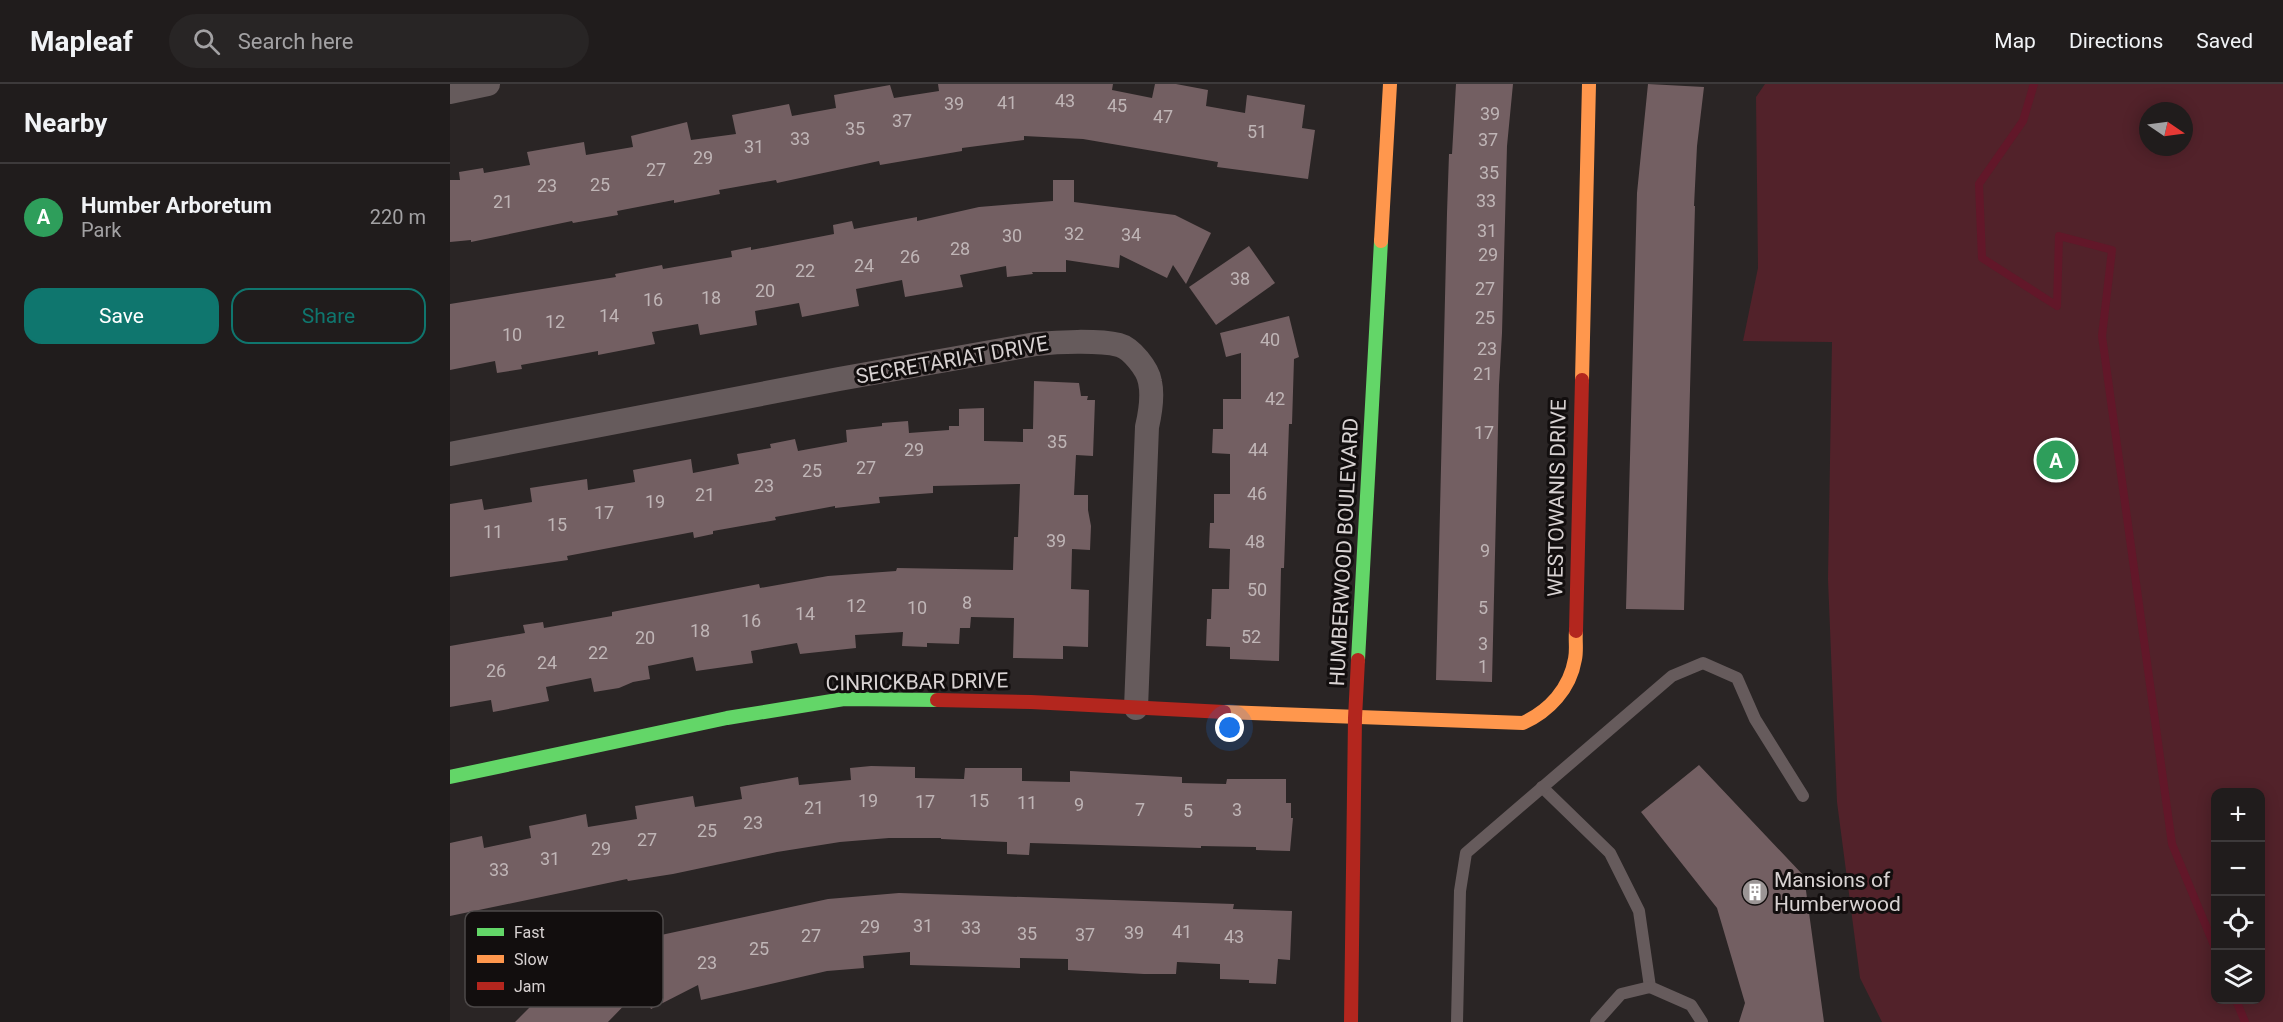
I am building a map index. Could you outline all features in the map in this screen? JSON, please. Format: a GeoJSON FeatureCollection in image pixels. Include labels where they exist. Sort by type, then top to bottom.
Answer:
{"type":"FeatureCollection","features":[{"type":"Feature","properties":{"kind":"street"},"geometry":{"type":"LineString","coordinates":[[450,92],[488,84]]}},
{"type":"Feature","properties":{"kind":"street","name":"HUMBERWOOD BOULEVARD"},"geometry":{"type":"LineString","coordinates":[[1351,1022],[1355,718],[1390,84]]}},
{"type":"Feature","properties":{"kind":"street","name":"WESTOWANIS DRIVE"},"geometry":{"type":"LineString","coordinates":[[1355,718],[1522,723],[1542,715],[1553,704],[1564,687],[1575,660],[1589,84]]}},
{"type":"Feature","properties":{"kind":"street","name":"SECRETARIAT DRIVE"},"geometry":{"type":"LineString","coordinates":[[450,454],[828,381],[1036,344],[1060,342],[1119,345],[1133,352],[1150,381],[1136,708]]}},
{"type":"Feature","properties":{"kind":"street","name":"CINRICKBAR DRIVE"},"geometry":{"type":"LineString","coordinates":[[450,777],[727,718],[844,699],[1031,702],[1355,718]]}},
{"type":"Feature","properties":{"kind":"lane"},"geometry":{"type":"LineString","coordinates":[[1458,1022],[1460,891],[1466,853],[1672,676],[1703,663],[1737,678],[1755,718],[1803,796]]}},
{"type":"Feature","properties":{"kind":"lane"},"geometry":{"type":"LineString","coordinates":[[1542,787],[1610,853],[1639,911],[1650,987]]}},
{"type":"Feature","properties":{"kind":"lane"},"geometry":{"type":"LineString","coordinates":[[1596,1022],[1621,994],[1650,987],[1691,1005],[1702,1022]]}},
{"type":"Feature","properties":{"kind":"shaded area"},"geometry":{"type":"Polygon","coordinates":[[[1765,84],[2283,84],[2283,1022],[1882,1022],[1860,978],[1837,802],[1828,579],[1832,342],[1743,341],[1758,268],[1756,97],[1765,84]]]}},
{"type":"Feature","properties":{"kind":"building"},"geometry":{"type":"Polygon","coordinates":[[[938,84],[1113,84],[1112,90],[1152,98],[1155,84],[1176,84],[1208,90],[1206,106],[1245,113],[1247,95],[1305,105],[1302,128],[1315,130],[1308,179],[1217,167],[1218,162],[1083,139],[1024,136],[1024,140],[962,148],[962,151],[880,165],[879,161],[777,183],[776,180],[719,190],[720,194],[617,211],[618,215],[573,223],[572,221],[471,242],[471,240],[450,242],[450,180],[460,180],[459,172],[483,168],[484,173],[530,165],[527,152],[584,142],[586,155],[633,147],[631,136],[687,122],[691,140],[736,134],[732,115],[789,104],[792,116],[836,108],[834,95],[890,85],[894,98],[939,91],[938,84]]]}},
{"type":"Feature","properties":{"kind":"building"},"geometry":{"type":"Polygon","coordinates":[[[1456,84],[1513,84],[1507,146],[1492,682],[1436,680],[1447,213],[1449,154],[1452,154],[1456,84]]]}},
{"type":"Feature","properties":{"kind":"building"},"geometry":{"type":"Polygon","coordinates":[[[1648,84],[1704,87],[1697,146],[1694,206],[1684,610],[1626,609],[1637,193],[1648,84]]]}},
{"type":"Feature","properties":{"kind":"building"},"geometry":{"type":"Polygon","coordinates":[[[1053,180],[1074,180],[1074,202],[1175,215],[1211,233],[1186,284],[1173,265],[1167,278],[1120,255],[1119,268],[1066,260],[1066,272],[1032,272],[1033,274],[1007,277],[1006,266],[960,275],[963,287],[905,297],[902,280],[856,289],[859,306],[802,317],[799,303],[755,311],[757,325],[700,335],[698,324],[652,332],[655,344],[598,355],[598,351],[521,365],[522,369],[497,373],[495,361],[450,370],[450,304],[616,277],[615,274],[662,265],[663,269],[732,257],[731,251],[751,247],[751,250],[834,234],[833,225],[852,221],[854,229],[917,217],[917,221],[979,207],[1053,201],[1053,180]]]}},
{"type":"Feature","properties":{"kind":"building"},"geometry":{"type":"Polygon","coordinates":[[[1249,246],[1275,283],[1216,325],[1189,287],[1249,246]]]}},
{"type":"Feature","properties":{"kind":"building"},"geometry":{"type":"Polygon","coordinates":[[[1289,316],[1299,357],[1294,359],[1292,424],[1289,424],[1284,568],[1281,568],[1279,661],[1230,659],[1230,647],[1206,646],[1207,619],[1211,619],[1212,589],[1229,589],[1230,549],[1209,548],[1210,523],[1214,523],[1214,494],[1230,494],[1230,454],[1212,453],[1213,429],[1223,429],[1223,399],[1241,399],[1241,353],[1226,357],[1220,333],[1289,316]]]}},
{"type":"Feature","properties":{"kind":"building"},"geometry":{"type":"Polygon","coordinates":[[[1034,381],[1079,383],[1081,396],[1088,396],[1087,400],[1095,400],[1093,456],[1076,455],[1074,495],[1088,495],[1091,526],[1090,550],[1072,549],[1071,589],[1089,590],[1088,647],[1063,646],[1063,659],[1013,658],[1014,618],[971,617],[970,628],[960,628],[959,644],[927,643],[927,647],[902,646],[903,632],[855,635],[856,648],[800,654],[797,643],[751,651],[753,663],[696,671],[693,657],[648,666],[650,679],[633,682],[619,688],[594,692],[591,678],[546,687],[549,701],[493,712],[491,700],[450,707],[450,646],[525,633],[523,625],[543,622],[544,628],[612,616],[612,612],[759,584],[760,588],[828,576],[896,571],[897,568],[1013,570],[1014,537],[1018,537],[1020,484],[933,486],[933,493],[879,497],[880,503],[835,508],[835,506],[775,517],[776,520],[713,531],[713,534],[694,538],[693,532],[567,556],[568,560],[450,577],[450,504],[482,499],[484,510],[532,502],[530,488],[587,479],[588,490],[635,482],[633,470],[691,459],[693,473],[739,464],[737,454],[771,448],[770,444],[795,439],[798,451],[847,442],[846,430],[882,426],[882,423],[908,421],[909,433],[949,430],[949,426],[959,426],[959,409],[984,408],[984,441],[1023,442],[1023,429],[1033,429],[1034,381]]]}},
{"type":"Feature","properties":{"kind":"building","name":"Mansions of Humberwood"},"geometry":{"type":"Polygon","coordinates":[[[1699,765],[1804,876],[1824,1022],[1739,1022],[1745,1003],[1717,908],[1641,812],[1699,765]]]}},
{"type":"Feature","properties":{"kind":"building"},"geometry":{"type":"Polygon","coordinates":[[[915,767],[915,778],[964,779],[965,768],[1022,768],[1022,781],[1070,782],[1070,771],[1182,777],[1182,783],[1226,784],[1227,779],[1286,779],[1286,803],[1291,803],[1291,818],[1293,818],[1290,851],[1256,850],[1256,847],[1201,846],[1201,848],[1030,843],[1029,855],[1007,854],[1007,842],[889,838],[840,842],[777,852],[673,874],[628,881],[627,879],[465,911],[450,916],[450,843],[482,836],[484,848],[531,838],[529,826],[586,814],[588,827],[637,819],[635,806],[693,796],[695,807],[742,799],[740,787],[798,777],[799,785],[851,780],[850,768],[915,767]]]}},
{"type":"Feature","properties":{"kind":"building"},"geometry":{"type":"Polygon","coordinates":[[[899,893],[1234,904],[1233,909],[1292,911],[1290,960],[1278,959],[1276,984],[1220,979],[1220,964],[1177,962],[1176,974],[1068,970],[1068,959],[1020,958],[1020,968],[910,965],[910,952],[863,956],[864,968],[827,971],[701,1000],[698,985],[663,1003],[663,935],[828,899],[899,893]]]}},
{"type":"Feature","properties":{"kind":"building"},"geometry":{"type":"Polygon","coordinates":[[[530,1007],[623,1007],[608,1022],[515,1022],[530,1007]]]}},
{"type":"Feature","properties":{"kind":"waterway"},"geometry":{"type":"LineString","coordinates":[[2034,84],[2023,121],[1979,184],[1982,258],[2057,306],[2059,236],[2112,250],[2102,336],[2172,844],[2211,938]]}},
{"type":"Feature","properties":{"kind":"waterway"},"geometry":{"type":"LineString","coordinates":[[2238,1004],[2245,1022]]}},
{"type":"Feature","properties":{"kind":"traffic: fast"},"geometry":{"type":"LineString","coordinates":[[1358,660],[1381,241]]}},
{"type":"Feature","properties":{"kind":"traffic: fast"},"geometry":{"type":"LineString","coordinates":[[450,777],[727,718],[844,699],[937,700]]}},
{"type":"Feature","properties":{"kind":"traffic: slow"},"geometry":{"type":"LineString","coordinates":[[1381,241],[1390,84]]}},
{"type":"Feature","properties":{"kind":"traffic: slow"},"geometry":{"type":"LineString","coordinates":[[1582,380],[1589,84]]}},
{"type":"Feature","properties":{"kind":"traffic: slow"},"geometry":{"type":"LineString","coordinates":[[1224,712],[1523,723],[1550,705],[1563,689],[1575,659],[1576,631]]}},
{"type":"Feature","properties":{"kind":"traffic: jam"},"geometry":{"type":"LineString","coordinates":[[1576,631],[1582,380]]}},
{"type":"Feature","properties":{"kind":"traffic: jam"},"geometry":{"type":"LineString","coordinates":[[1351,1022],[1355,718],[1358,660]]}},
{"type":"Feature","properties":{"kind":"traffic: jam"},"geometry":{"type":"LineString","coordinates":[[937,700],[1031,702],[1224,712]]}},
{"type":"Feature","properties":{"kind":"place","name":"Humber Arboretum"},"geometry":{"type":"Point","coordinates":[2056,460]}},
{"type":"Feature","properties":{"kind":"place","name":"Mansions of Humberwood"},"geometry":{"type":"Point","coordinates":[1755,892]}}]}
